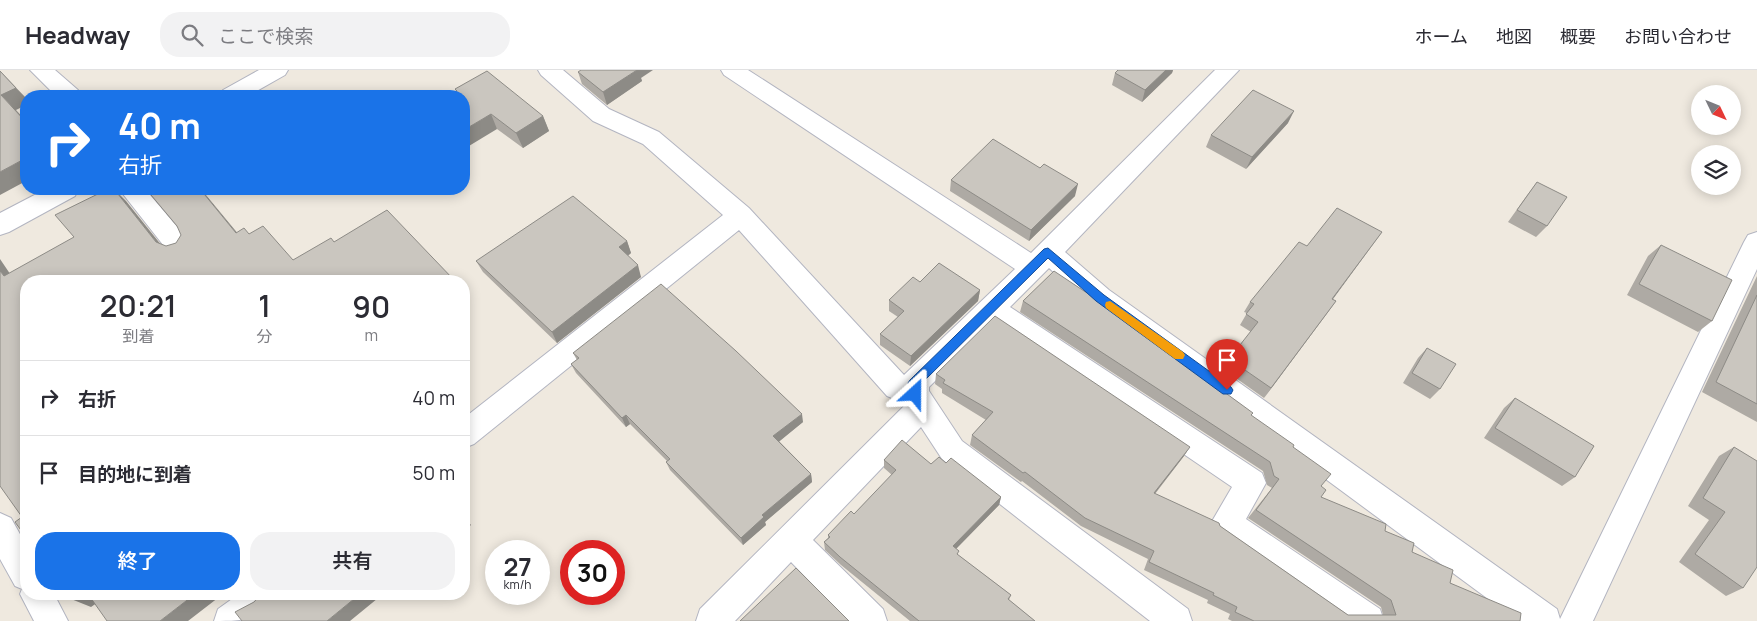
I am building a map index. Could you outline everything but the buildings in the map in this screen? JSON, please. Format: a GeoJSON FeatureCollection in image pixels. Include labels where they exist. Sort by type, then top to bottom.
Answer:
{"type":"FeatureCollection","features":[{"type":"Feature","properties":{"kind":"street"},"geometry":{"type":"LineString","coordinates":[[41,70],[63,90]]}},
{"type":"Feature","properties":{"kind":"street"},"geometry":{"type":"LineString","coordinates":[[242,90],[277,70]]}},
{"type":"Feature","properties":{"kind":"street"},"geometry":{"type":"LineString","coordinates":[[549,70],[600,115],[652,138],[740,215],[897,387],[919,400]]}},
{"type":"Feature","properties":{"kind":"street"},"geometry":{"type":"LineString","coordinates":[[732,70],[1100,298],[1545,621]]}},
{"type":"Feature","properties":{"kind":"street"},"geometry":{"type":"LineString","coordinates":[[1176,621],[952,450],[919,400],[914,383],[1040,260],[1228,70]]}},
{"type":"Feature","properties":{"kind":"street"},"geometry":{"type":"LineString","coordinates":[[0,226],[55,195]]}},
{"type":"Feature","properties":{"kind":"street"},"geometry":{"type":"LineString","coordinates":[[136,195],[180,248]]}},
{"type":"Feature","properties":{"kind":"street"},"geometry":{"type":"LineString","coordinates":[[470,430],[740,215]]}},
{"type":"Feature","properties":{"kind":"street"},"geometry":{"type":"LineString","coordinates":[[1576,621],[1757,242]]}},
{"type":"Feature","properties":{"kind":"street"},"geometry":{"type":"LineString","coordinates":[[991,308],[1251,483],[1226,523],[1368,621]]}},
{"type":"Feature","properties":{"kind":"street"},"geometry":{"type":"LineString","coordinates":[[712,621],[791,540],[919,400]]}},
{"type":"Feature","properties":{"kind":"street"},"geometry":{"type":"LineString","coordinates":[[0,528],[20,564]]}},
{"type":"Feature","properties":{"kind":"street"},"geometry":{"type":"LineString","coordinates":[[791,540],[871,621]]}},
{"type":"Feature","properties":{"kind":"street"},"geometry":{"type":"LineString","coordinates":[[40,600],[52,621]]}},
{"type":"Feature","properties":{"kind":"street"},"geometry":{"type":"LineString","coordinates":[[230,621],[256,600]]}},
{"type":"Feature","properties":{"kind":"slow traffic"},"geometry":{"type":"LineString","coordinates":[[1110,305],[1179,355]]}},
{"type":"Feature","properties":{"kind":"route"},"geometry":{"type":"LineString","coordinates":[[915,394],[914,383],[1048,252],[1100,298],[1227,390]]}}]}
